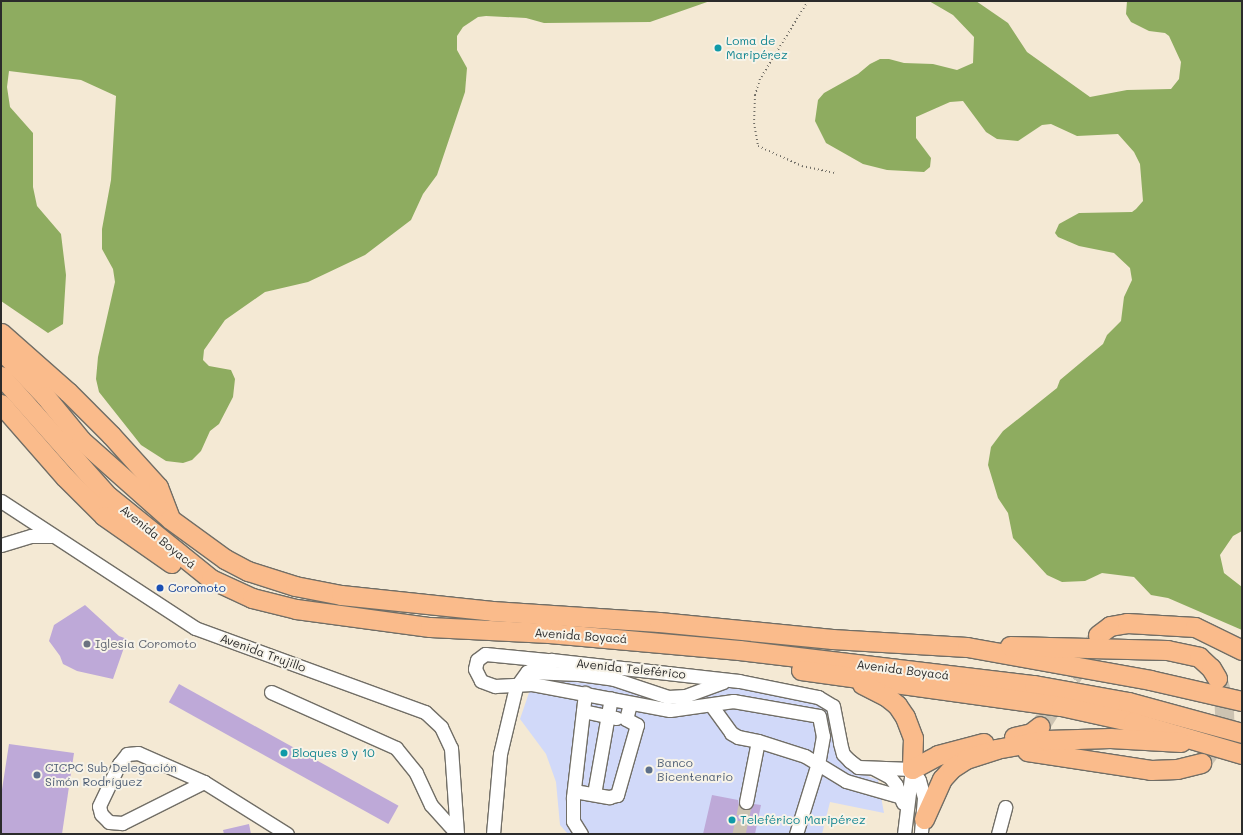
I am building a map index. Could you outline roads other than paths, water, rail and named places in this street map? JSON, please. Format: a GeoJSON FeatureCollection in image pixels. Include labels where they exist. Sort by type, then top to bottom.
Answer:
{"type":"FeatureCollection","features":[{"type":"Feature","properties":{"kind":"highway"},"geometry":{"type":"LineString","coordinates":[[1,333],[68,392],[111,435],[158,487],[170,519]]}},
{"type":"Feature","properties":{"kind":"highway","name":"Avenida Boyacá"},"geometry":{"type":"LineString","coordinates":[[1,350],[46,396],[74,446],[108,496],[211,579],[252,598],[296,609],[430,627],[617,638],[1034,685],[1128,702],[1242,733]]}},
{"type":"Feature","properties":{"kind":"highway","name":"Avenida Boyacá"},"geometry":{"type":"LineString","coordinates":[[1,376],[74,446],[170,519],[226,559],[248,571],[295,586],[341,595],[492,611],[659,622],[832,639],[967,646],[1150,680],[1242,701]]}},
{"type":"Feature","properties":{"kind":"highway"},"geometry":{"type":"LineString","coordinates":[[1,404],[66,477],[104,516],[183,570],[211,579]]}},
{"type":"Feature","properties":{"kind":"highway"},"geometry":{"type":"LineString","coordinates":[[1098,635],[1110,626],[1127,623],[1195,627],[1242,650]]}},
{"type":"Feature","properties":{"kind":"highway"},"geometry":{"type":"LineString","coordinates":[[617,638],[678,654],[1061,706],[1134,722],[1242,754]]}},
{"type":"Feature","properties":{"kind":"highway"},"geometry":{"type":"LineString","coordinates":[[967,646],[1053,645],[1167,650],[1199,657],[1212,668],[1217,678]]}},
{"type":"Feature","properties":{"kind":"highway"},"geometry":{"type":"LineString","coordinates":[[852,678],[886,696],[897,705],[905,717],[914,738],[912,769],[951,750],[1030,733],[1040,726]]}},
{"type":"Feature","properties":{"kind":"highway"},"geometry":{"type":"LineString","coordinates":[[917,823],[942,778],[952,768],[966,759],[996,749],[1046,740],[1110,738],[1209,743]]}},
{"type":"Feature","properties":{"kind":"highway"},"geometry":{"type":"LineString","coordinates":[[996,749],[1046,752],[1151,770],[1177,769],[1201,763]]}},
{"type":"Feature","properties":{"kind":"street","name":"Avenida Trujillo"},"geometry":{"type":"LineString","coordinates":[[1,501],[51,536],[195,628],[424,712],[441,727],[451,748],[458,834]]}},
{"type":"Feature","properties":{"kind":"street"},"geometry":{"type":"LineString","coordinates":[[1,545],[31,536],[51,536]]}},
{"type":"Feature","properties":{"kind":"street","name":"Avenida Teleférico"},"geometry":{"type":"LineString","coordinates":[[516,687],[494,686],[481,681],[475,670],[479,656],[485,654],[551,660],[739,681],[825,700],[833,706],[843,754],[858,767],[875,769],[885,767],[912,769]]}},
{"type":"Feature","properties":{"kind":"street"},"geometry":{"type":"LineString","coordinates":[[492,834],[500,754],[516,687],[527,672],[551,660]]}},
{"type":"Feature","properties":{"kind":"street","name":"Avenida Teleférico"},"geometry":{"type":"LineString","coordinates":[[527,672],[579,674],[614,679],[668,697],[685,696],[715,683],[739,681]]}},
{"type":"Feature","properties":{"kind":"street"},"geometry":{"type":"LineString","coordinates":[[516,687],[532,684],[611,698],[630,704],[670,710],[733,701],[819,716],[823,736],[818,764],[796,834]]}},
{"type":"Feature","properties":{"kind":"street"},"geometry":{"type":"LineString","coordinates":[[271,692],[396,748],[416,773],[431,805],[458,834]]}},
{"type":"Feature","properties":{"kind":"street"},"geometry":{"type":"LineString","coordinates":[[581,834],[573,820],[574,791],[585,693]]}},
{"type":"Feature","properties":{"kind":"street"},"geometry":{"type":"LineString","coordinates":[[594,794],[611,698]]}},
{"type":"Feature","properties":{"kind":"street"},"geometry":{"type":"LineString","coordinates":[[626,719],[630,704]]}},
{"type":"Feature","properties":{"kind":"street"},"geometry":{"type":"LineString","coordinates":[[711,705],[731,733],[738,737],[758,741],[805,756],[846,781],[902,797]]}},
{"type":"Feature","properties":{"kind":"street"},"geometry":{"type":"LineString","coordinates":[[574,791],[609,797],[617,794],[637,725],[626,719],[583,711]]}},
{"type":"Feature","properties":{"kind":"street"},"geometry":{"type":"LineString","coordinates":[[746,802],[758,741]]}},
{"type":"Feature","properties":{"kind":"street"},"geometry":{"type":"LineString","coordinates":[[204,782],[122,823],[109,822],[101,814],[99,806],[119,764],[127,754],[138,753],[204,782],[287,834]]}},
{"type":"Feature","properties":{"kind":"street","name":"Avenida Teleférico"},"geometry":{"type":"LineString","coordinates":[[875,769],[890,777],[917,823]]}},
{"type":"Feature","properties":{"kind":"street"},"geometry":{"type":"LineString","coordinates":[[904,834],[917,823],[923,790],[912,769]]}},
{"type":"Feature","properties":{"kind":"street"},"geometry":{"type":"LineString","coordinates":[[998,834],[1005,807]]}},
{"type":"Feature","properties":{"kind":"tunnel"},"geometry":{"type":"LineString","coordinates":[[1040,726],[1098,636]]}},
{"type":"Feature","properties":{"kind":"tunnel"},"geometry":{"type":"LineString","coordinates":[[1201,763],[1216,744],[1225,722],[1224,700],[1219,682]]}},
{"type":"Feature","properties":{"kind":"tunnel"},"geometry":{"type":"LineString","coordinates":[[739,834],[746,802]]}},
{"type":"Feature","properties":{"kind":"place","name":"Loma de Maripérez"},"geometry":{"type":"Point","coordinates":[718,48]}},
{"type":"Feature","properties":{"kind":"place","name":"Coromoto"},"geometry":{"type":"Point","coordinates":[160,588]}},
{"type":"Feature","properties":{"kind":"place","name":"Iglesia Coromoto"},"geometry":{"type":"Point","coordinates":[87,644]}},
{"type":"Feature","properties":{"kind":"place","name":"Bloques 9 y 10"},"geometry":{"type":"Point","coordinates":[284,753]}},
{"type":"Feature","properties":{"kind":"place","name":"Banco Bicentenario"},"geometry":{"type":"Point","coordinates":[649,770]}},
{"type":"Feature","properties":{"kind":"place","name":"CICPC Sub Delegación Simón Rodríguez"},"geometry":{"type":"Point","coordinates":[37,775]}},
{"type":"Feature","properties":{"kind":"place","name":"Teleférico Maripérez"},"geometry":{"type":"Point","coordinates":[732,820]}}]}
